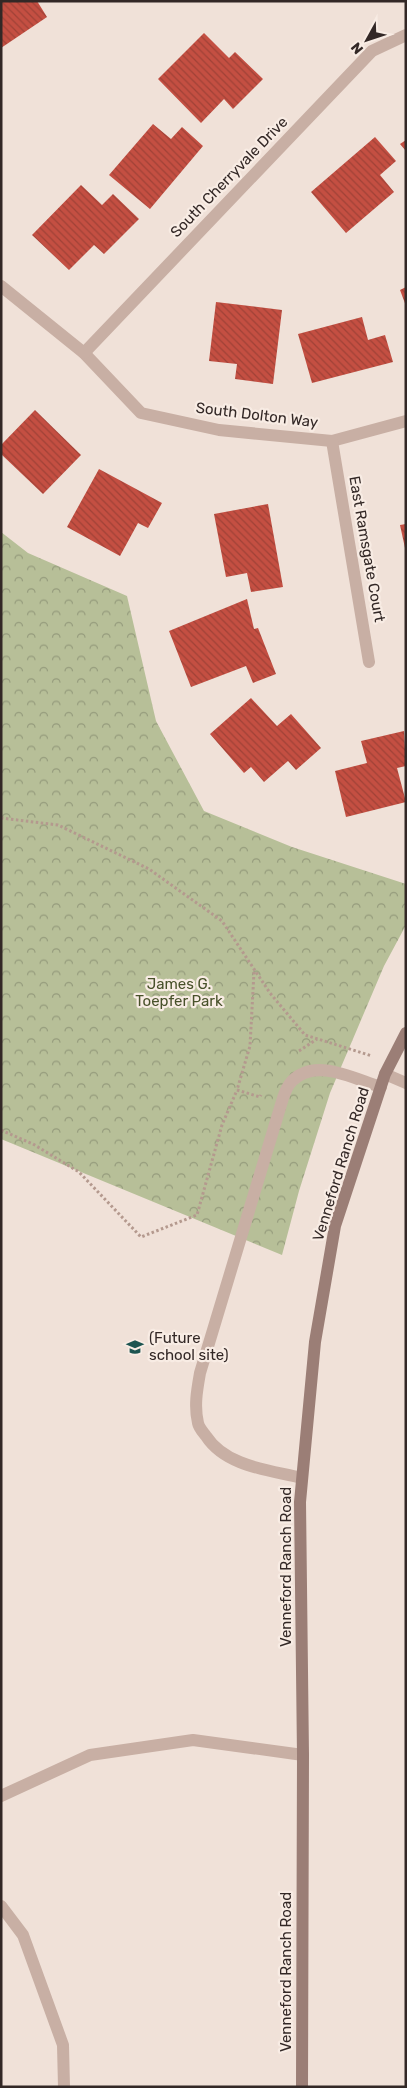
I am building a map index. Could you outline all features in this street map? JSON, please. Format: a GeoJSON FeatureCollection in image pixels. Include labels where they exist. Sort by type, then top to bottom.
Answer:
{"type":"FeatureCollection","features":[{"type":"Feature","properties":{"kind":"street","name":"South Cherryvale Drive"},"geometry":{"type":"LineString","coordinates":[[84,353],[372,51],[406,35]]}},
{"type":"Feature","properties":{"kind":"street","name":"South Dolton Way"},"geometry":{"type":"LineString","coordinates":[[1,286],[34,315],[84,353],[141,413],[219,430],[332,441],[406,422]]}},
{"type":"Feature","properties":{"kind":"street","name":"East Ramsgate Court"},"geometry":{"type":"LineString","coordinates":[[332,441],[369,662]]}},
{"type":"Feature","properties":{"kind":"street","name":"Venneford Ranch Road"},"geometry":{"type":"LineString","coordinates":[[302,2087],[303,1755],[300,1502],[315,1342],[335,1226],[385,1074],[406,1033]]}},
{"type":"Feature","properties":{"kind":"street"},"geometry":{"type":"LineString","coordinates":[[302,1478],[238,1462],[220,1452],[210,1443],[198,1425],[196,1396],[200,1373],[283,1098],[291,1082],[299,1076],[317,1070],[328,1070],[381,1087]]}},
{"type":"Feature","properties":{"kind":"street"},"geometry":{"type":"LineString","coordinates":[[385,1074],[406,1083]]}},
{"type":"Feature","properties":{"kind":"street"},"geometry":{"type":"LineString","coordinates":[[1,1796],[90,1755],[193,1740],[303,1755]]}},
{"type":"Feature","properties":{"kind":"street"},"geometry":{"type":"LineString","coordinates":[[1,1906],[23,1935],[63,2045],[64,2087]]}},
{"type":"Feature","properties":{"kind":"path"},"geometry":{"type":"LineString","coordinates":[[1,818],[58,825],[149,869],[222,921],[270,993],[305,1035],[391,1062]]}},
{"type":"Feature","properties":{"kind":"path"},"geometry":{"type":"LineString","coordinates":[[1,1130],[33,1144],[79,1172],[141,1237],[197,1215],[222,1125],[237,1090],[250,1046],[254,970]]}},
{"type":"Feature","properties":{"kind":"path"},"geometry":{"type":"LineString","coordinates":[[294,1054],[317,1039]]}},
{"type":"Feature","properties":{"kind":"path"},"geometry":{"type":"LineString","coordinates":[[237,1090],[260,1097],[265,1089]]}},
{"type":"Feature","properties":{"kind":"green space","name":"James G. Toepfer Park"},"geometry":{"type":"Polygon","coordinates":[[[1,532],[28,553],[127,596],[156,721],[204,811],[292,847],[406,884],[406,925],[384,966],[330,1093],[299,1191],[282,1255],[1,1139],[1,532]]]}},
{"type":"Feature","properties":{"kind":"building"},"geometry":{"type":"Polygon","coordinates":[[[1,1],[37,1],[47,17],[1,48],[1,1]]]}},
{"type":"Feature","properties":{"kind":"building"},"geometry":{"type":"Polygon","coordinates":[[[204,33],[229,58],[235,52],[263,79],[233,109],[224,99],[201,123],[158,79],[204,33]]]}},
{"type":"Feature","properties":{"kind":"building"},"geometry":{"type":"Polygon","coordinates":[[[153,124],[171,139],[182,127],[203,146],[150,209],[109,175],[153,124]]]}},
{"type":"Feature","properties":{"kind":"building"},"geometry":{"type":"Polygon","coordinates":[[[375,137],[396,161],[380,175],[394,192],[346,233],[311,192],[375,137]]]}},
{"type":"Feature","properties":{"kind":"building"},"geometry":{"type":"Polygon","coordinates":[[[406,140],[406,151],[400,144],[406,140]]]}},
{"type":"Feature","properties":{"kind":"building"},"geometry":{"type":"Polygon","coordinates":[[[81,185],[102,205],[113,194],[139,219],[104,254],[94,245],[69,270],[32,235],[81,185]]]}},
{"type":"Feature","properties":{"kind":"building"},"geometry":{"type":"Polygon","coordinates":[[[406,287],[406,306],[400,290],[406,287]]]}},
{"type":"Feature","properties":{"kind":"building"},"geometry":{"type":"Polygon","coordinates":[[[216,302],[282,310],[273,384],[235,379],[237,364],[209,361],[216,302]]]}},
{"type":"Feature","properties":{"kind":"building"},"geometry":{"type":"Polygon","coordinates":[[[362,317],[368,340],[385,335],[393,362],[312,383],[298,334],[362,317]]]}},
{"type":"Feature","properties":{"kind":"building"},"geometry":{"type":"Polygon","coordinates":[[[35,410],[81,455],[43,494],[1,454],[1,445],[35,410]]]}},
{"type":"Feature","properties":{"kind":"building"},"geometry":{"type":"Polygon","coordinates":[[[99,469],[162,503],[148,528],[138,523],[120,556],[67,527],[99,469]]]}},
{"type":"Feature","properties":{"kind":"building"},"geometry":{"type":"Polygon","coordinates":[[[268,504],[283,587],[251,592],[247,573],[226,577],[214,514],[268,504]]]}},
{"type":"Feature","properties":{"kind":"building"},"geometry":{"type":"Polygon","coordinates":[[[406,524],[406,548],[405,548],[400,525],[406,524]]]}},
{"type":"Feature","properties":{"kind":"building"},"geometry":{"type":"Polygon","coordinates":[[[247,599],[254,629],[258,628],[276,674],[253,683],[246,666],[191,687],[169,631],[247,599]]]}},
{"type":"Feature","properties":{"kind":"building"},"geometry":{"type":"Polygon","coordinates":[[[251,698],[277,726],[291,714],[321,748],[296,770],[288,761],[264,782],[251,767],[244,773],[210,734],[251,698]]]}},
{"type":"Feature","properties":{"kind":"building"},"geometry":{"type":"Polygon","coordinates":[[[404,731],[406,766],[397,768],[406,802],[346,817],[335,771],[367,763],[361,741],[404,731]]]}},
{"type":"Feature","properties":{"kind":"place","name":"(Future school site)"},"geometry":{"type":"Point","coordinates":[135,1347]}}]}
